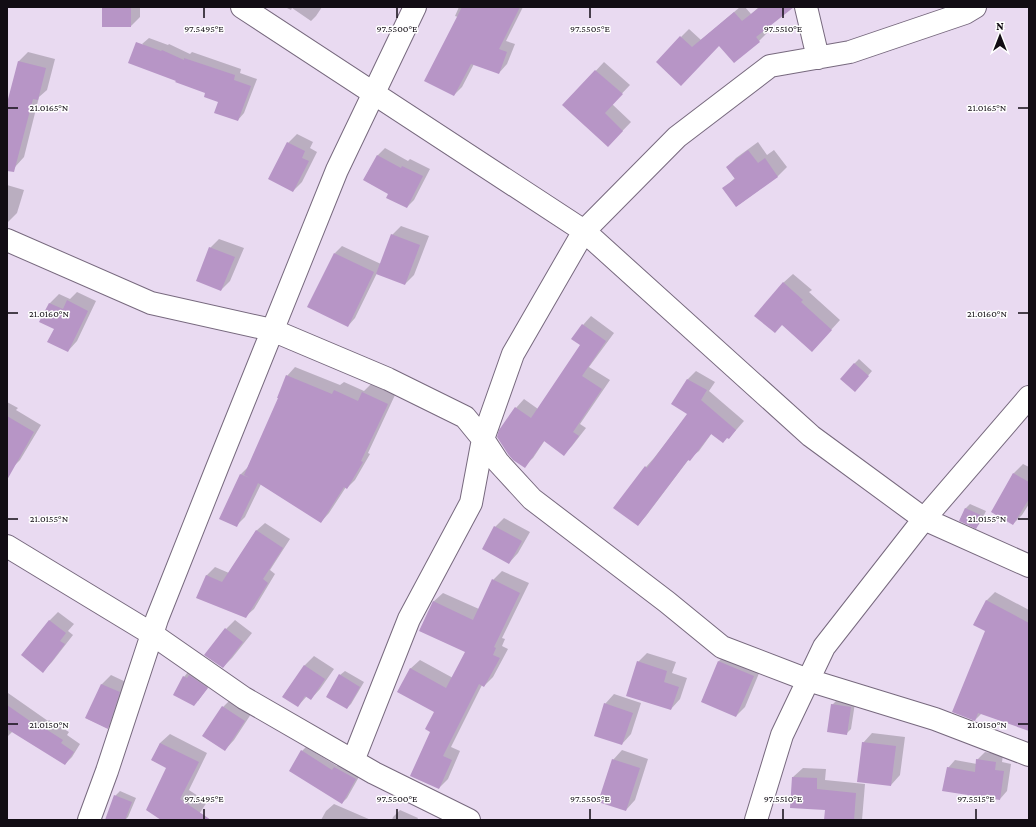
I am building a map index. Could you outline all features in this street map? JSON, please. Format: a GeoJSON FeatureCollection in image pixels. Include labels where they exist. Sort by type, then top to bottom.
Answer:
{"type":"FeatureCollection","features":[{"type":"Feature","properties":{"kind":"street"},"geometry":{"type":"LineString","coordinates":[[242,7],[584,231],[811,436],[924,519],[1029,566]]}},
{"type":"Feature","properties":{"kind":"street"},"geometry":{"type":"LineString","coordinates":[[89,820],[107,771],[152,634],[272,330],[337,170],[415,7]]}},
{"type":"Feature","properties":{"kind":"street"},"geometry":{"type":"LineString","coordinates":[[806,7],[818,58]]}},
{"type":"Feature","properties":{"kind":"street"},"geometry":{"type":"LineString","coordinates":[[353,762],[409,619],[471,503],[483,439],[513,354],[584,231],[677,137],[770,66],[850,52],[965,13],[975,7]]}},
{"type":"Feature","properties":{"kind":"street"},"geometry":{"type":"LineString","coordinates":[[7,240],[151,303],[272,330],[388,379],[465,417],[483,439],[498,462],[532,499],[667,602],[722,647],[808,680],[936,719],[1029,755]]}},
{"type":"Feature","properties":{"kind":"street"},"geometry":{"type":"LineString","coordinates":[[756,820],[782,735],[824,647],[924,519],[1029,397]]}},
{"type":"Feature","properties":{"kind":"street"},"geometry":{"type":"LineString","coordinates":[[7,546],[152,634],[244,698],[353,762],[469,820]]}},
{"type":"Feature","properties":{"kind":"building"},"geometry":{"type":"Polygon","coordinates":[[[102,7],[131,7],[131,27],[102,27],[102,7]]]}},
{"type":"Feature","properties":{"kind":"building"},"geometry":{"type":"Polygon","coordinates":[[[462,7],[520,7],[499,49],[507,52],[499,74],[471,64],[454,96],[424,81],[462,7]]]}},
{"type":"Feature","properties":{"kind":"building"},"geometry":{"type":"Polygon","coordinates":[[[760,7],[794,7],[756,37],[760,42],[734,63],[719,46],[681,86],[656,62],[680,36],[692,47],[734,12],[742,21],[760,7]]]}},
{"type":"Feature","properties":{"kind":"building"},"geometry":{"type":"Polygon","coordinates":[[[136,42],[161,51],[162,50],[184,60],[184,58],[235,75],[234,80],[251,86],[238,121],[214,113],[218,102],[204,97],[205,93],[128,63],[136,42]]]}},
{"type":"Feature","properties":{"kind":"building"},"geometry":{"type":"Polygon","coordinates":[[[18,61],[46,68],[38,100],[33,99],[14,172],[7,171],[7,103],[18,61]]]}},
{"type":"Feature","properties":{"kind":"building"},"geometry":{"type":"Polygon","coordinates":[[[595,70],[623,94],[605,113],[623,131],[608,147],[562,105],[595,70]]]}},
{"type":"Feature","properties":{"kind":"building"},"geometry":{"type":"Polygon","coordinates":[[[287,142],[305,151],[302,158],[309,161],[293,192],[268,179],[287,142]]]}},
{"type":"Feature","properties":{"kind":"building"},"geometry":{"type":"Polygon","coordinates":[[[748,150],[758,163],[765,158],[778,177],[736,207],[722,188],[735,179],[726,167],[748,150]]]}},
{"type":"Feature","properties":{"kind":"building"},"geometry":{"type":"Polygon","coordinates":[[[377,155],[401,168],[402,166],[423,176],[407,208],[386,198],[388,194],[363,180],[377,155]]]}},
{"type":"Feature","properties":{"kind":"building"},"geometry":{"type":"Polygon","coordinates":[[[391,234],[420,245],[405,285],[376,274],[391,234]]]}},
{"type":"Feature","properties":{"kind":"building"},"geometry":{"type":"Polygon","coordinates":[[[209,247],[235,257],[221,291],[196,281],[209,247]]]}},
{"type":"Feature","properties":{"kind":"building"},"geometry":{"type":"Polygon","coordinates":[[[334,253],[374,272],[348,327],[307,307],[334,253]]]}},
{"type":"Feature","properties":{"kind":"building"},"geometry":{"type":"Polygon","coordinates":[[[783,282],[803,300],[801,302],[832,330],[812,352],[782,325],[775,333],[754,316],[783,282]]]}},
{"type":"Feature","properties":{"kind":"building"},"geometry":{"type":"Polygon","coordinates":[[[67,300],[88,311],[68,352],[47,342],[54,329],[39,322],[49,303],[63,309],[67,300]]]}},
{"type":"Feature","properties":{"kind":"building"},"geometry":{"type":"Polygon","coordinates":[[[582,324],[606,341],[582,376],[602,389],[573,432],[579,436],[564,456],[544,441],[525,468],[513,460],[508,454],[497,437],[499,430],[515,407],[531,418],[580,345],[571,339],[582,324]]]}},
{"type":"Feature","properties":{"kind":"building"},"geometry":{"type":"Polygon","coordinates":[[[854,363],[869,376],[855,392],[840,379],[854,363]]]}},
{"type":"Feature","properties":{"kind":"building"},"geometry":{"type":"Polygon","coordinates":[[[286,375],[332,394],[334,390],[358,401],[362,392],[388,404],[361,461],[363,462],[347,489],[344,487],[321,523],[258,483],[237,527],[219,519],[240,474],[250,478],[244,475],[278,398],[286,375]]]}},
{"type":"Feature","properties":{"kind":"building"},"geometry":{"type":"Polygon","coordinates":[[[687,379],[707,390],[701,400],[736,430],[729,439],[727,438],[723,443],[711,434],[690,461],[688,460],[638,526],[613,508],[645,466],[647,468],[687,414],[671,404],[687,379]]]}},
{"type":"Feature","properties":{"kind":"building"},"geometry":{"type":"Polygon","coordinates":[[[7,416],[34,432],[7,480],[7,416]]]}},
{"type":"Feature","properties":{"kind":"building"},"geometry":{"type":"Polygon","coordinates":[[[1013,473],[1029,482],[1029,499],[1013,525],[991,512],[1013,473]]]}},
{"type":"Feature","properties":{"kind":"building"},"geometry":{"type":"Polygon","coordinates":[[[965,508],[983,516],[976,529],[959,521],[965,508]]]}},
{"type":"Feature","properties":{"kind":"building"},"geometry":{"type":"Polygon","coordinates":[[[494,526],[522,541],[509,564],[482,549],[494,526]]]}},
{"type":"Feature","properties":{"kind":"building"},"geometry":{"type":"Polygon","coordinates":[[[256,530],[283,548],[263,579],[268,583],[246,618],[196,598],[206,575],[222,582],[256,530]]]}},
{"type":"Feature","properties":{"kind":"building"},"geometry":{"type":"Polygon","coordinates":[[[492,579],[520,593],[494,647],[496,648],[493,655],[500,658],[484,687],[479,684],[443,756],[452,760],[439,789],[410,776],[430,732],[425,729],[434,712],[397,692],[410,668],[446,688],[465,652],[419,631],[433,601],[473,620],[492,579]]]}},
{"type":"Feature","properties":{"kind":"building"},"geometry":{"type":"Polygon","coordinates":[[[986,600],[1029,623],[1029,731],[978,713],[975,721],[952,712],[985,631],[973,625],[986,600]]]}},
{"type":"Feature","properties":{"kind":"building"},"geometry":{"type":"Polygon","coordinates":[[[49,620],[66,633],[60,641],[65,644],[43,673],[21,655],[49,620]]]}},
{"type":"Feature","properties":{"kind":"building"},"geometry":{"type":"Polygon","coordinates":[[[225,628],[243,642],[223,668],[204,655],[225,628]]]}},
{"type":"Feature","properties":{"kind":"building"},"geometry":{"type":"Polygon","coordinates":[[[637,661],[667,671],[664,682],[679,687],[671,710],[626,696],[637,661]]]}},
{"type":"Feature","properties":{"kind":"building"},"geometry":{"type":"Polygon","coordinates":[[[718,661],[754,676],[736,717],[701,702],[718,661]]]}},
{"type":"Feature","properties":{"kind":"building"},"geometry":{"type":"Polygon","coordinates":[[[304,665],[325,679],[311,700],[305,696],[298,707],[282,697],[304,665]]]}},
{"type":"Feature","properties":{"kind":"building"},"geometry":{"type":"Polygon","coordinates":[[[339,674],[360,687],[347,709],[326,697],[339,674]]]}},
{"type":"Feature","properties":{"kind":"building"},"geometry":{"type":"Polygon","coordinates":[[[189,675],[208,688],[194,706],[173,695],[183,676],[187,678],[189,675]]]}},
{"type":"Feature","properties":{"kind":"building"},"geometry":{"type":"Polygon","coordinates":[[[101,684],[120,692],[108,729],[85,718],[101,684]]]}},
{"type":"Feature","properties":{"kind":"building"},"geometry":{"type":"Polygon","coordinates":[[[604,703],[633,713],[622,745],[594,736],[604,703]]]}},
{"type":"Feature","properties":{"kind":"building"},"geometry":{"type":"Polygon","coordinates":[[[831,704],[851,707],[847,735],[827,732],[831,704]]]}},
{"type":"Feature","properties":{"kind":"building"},"geometry":{"type":"Polygon","coordinates":[[[7,705],[40,728],[41,726],[63,740],[61,743],[74,752],[65,765],[7,729],[7,705]]]}},
{"type":"Feature","properties":{"kind":"building"},"geometry":{"type":"Polygon","coordinates":[[[222,706],[245,721],[225,751],[202,736],[222,706]]]}},
{"type":"Feature","properties":{"kind":"building"},"geometry":{"type":"Polygon","coordinates":[[[862,742],[896,746],[891,786],[857,782],[862,742]]]}},
{"type":"Feature","properties":{"kind":"building"},"geometry":{"type":"Polygon","coordinates":[[[160,743],[199,762],[180,799],[211,820],[161,820],[146,810],[166,768],[151,760],[160,743]]]}},
{"type":"Feature","properties":{"kind":"building"},"geometry":{"type":"Polygon","coordinates":[[[301,750],[332,770],[334,767],[356,779],[342,804],[289,771],[301,750]]]}},
{"type":"Feature","properties":{"kind":"building"},"geometry":{"type":"Polygon","coordinates":[[[612,759],[640,768],[626,811],[598,802],[612,759]]]}},
{"type":"Feature","properties":{"kind":"building"},"geometry":{"type":"Polygon","coordinates":[[[976,759],[996,762],[995,770],[1004,771],[1000,800],[942,791],[947,767],[975,772],[976,759]]]}},
{"type":"Feature","properties":{"kind":"building"},"geometry":{"type":"Polygon","coordinates":[[[792,777],[817,778],[817,789],[856,793],[854,820],[824,820],[825,810],[790,808],[792,777]]]}},
{"type":"Feature","properties":{"kind":"building"},"geometry":{"type":"Polygon","coordinates":[[[114,795],[132,802],[125,820],[105,820],[114,795]]]}}]}
